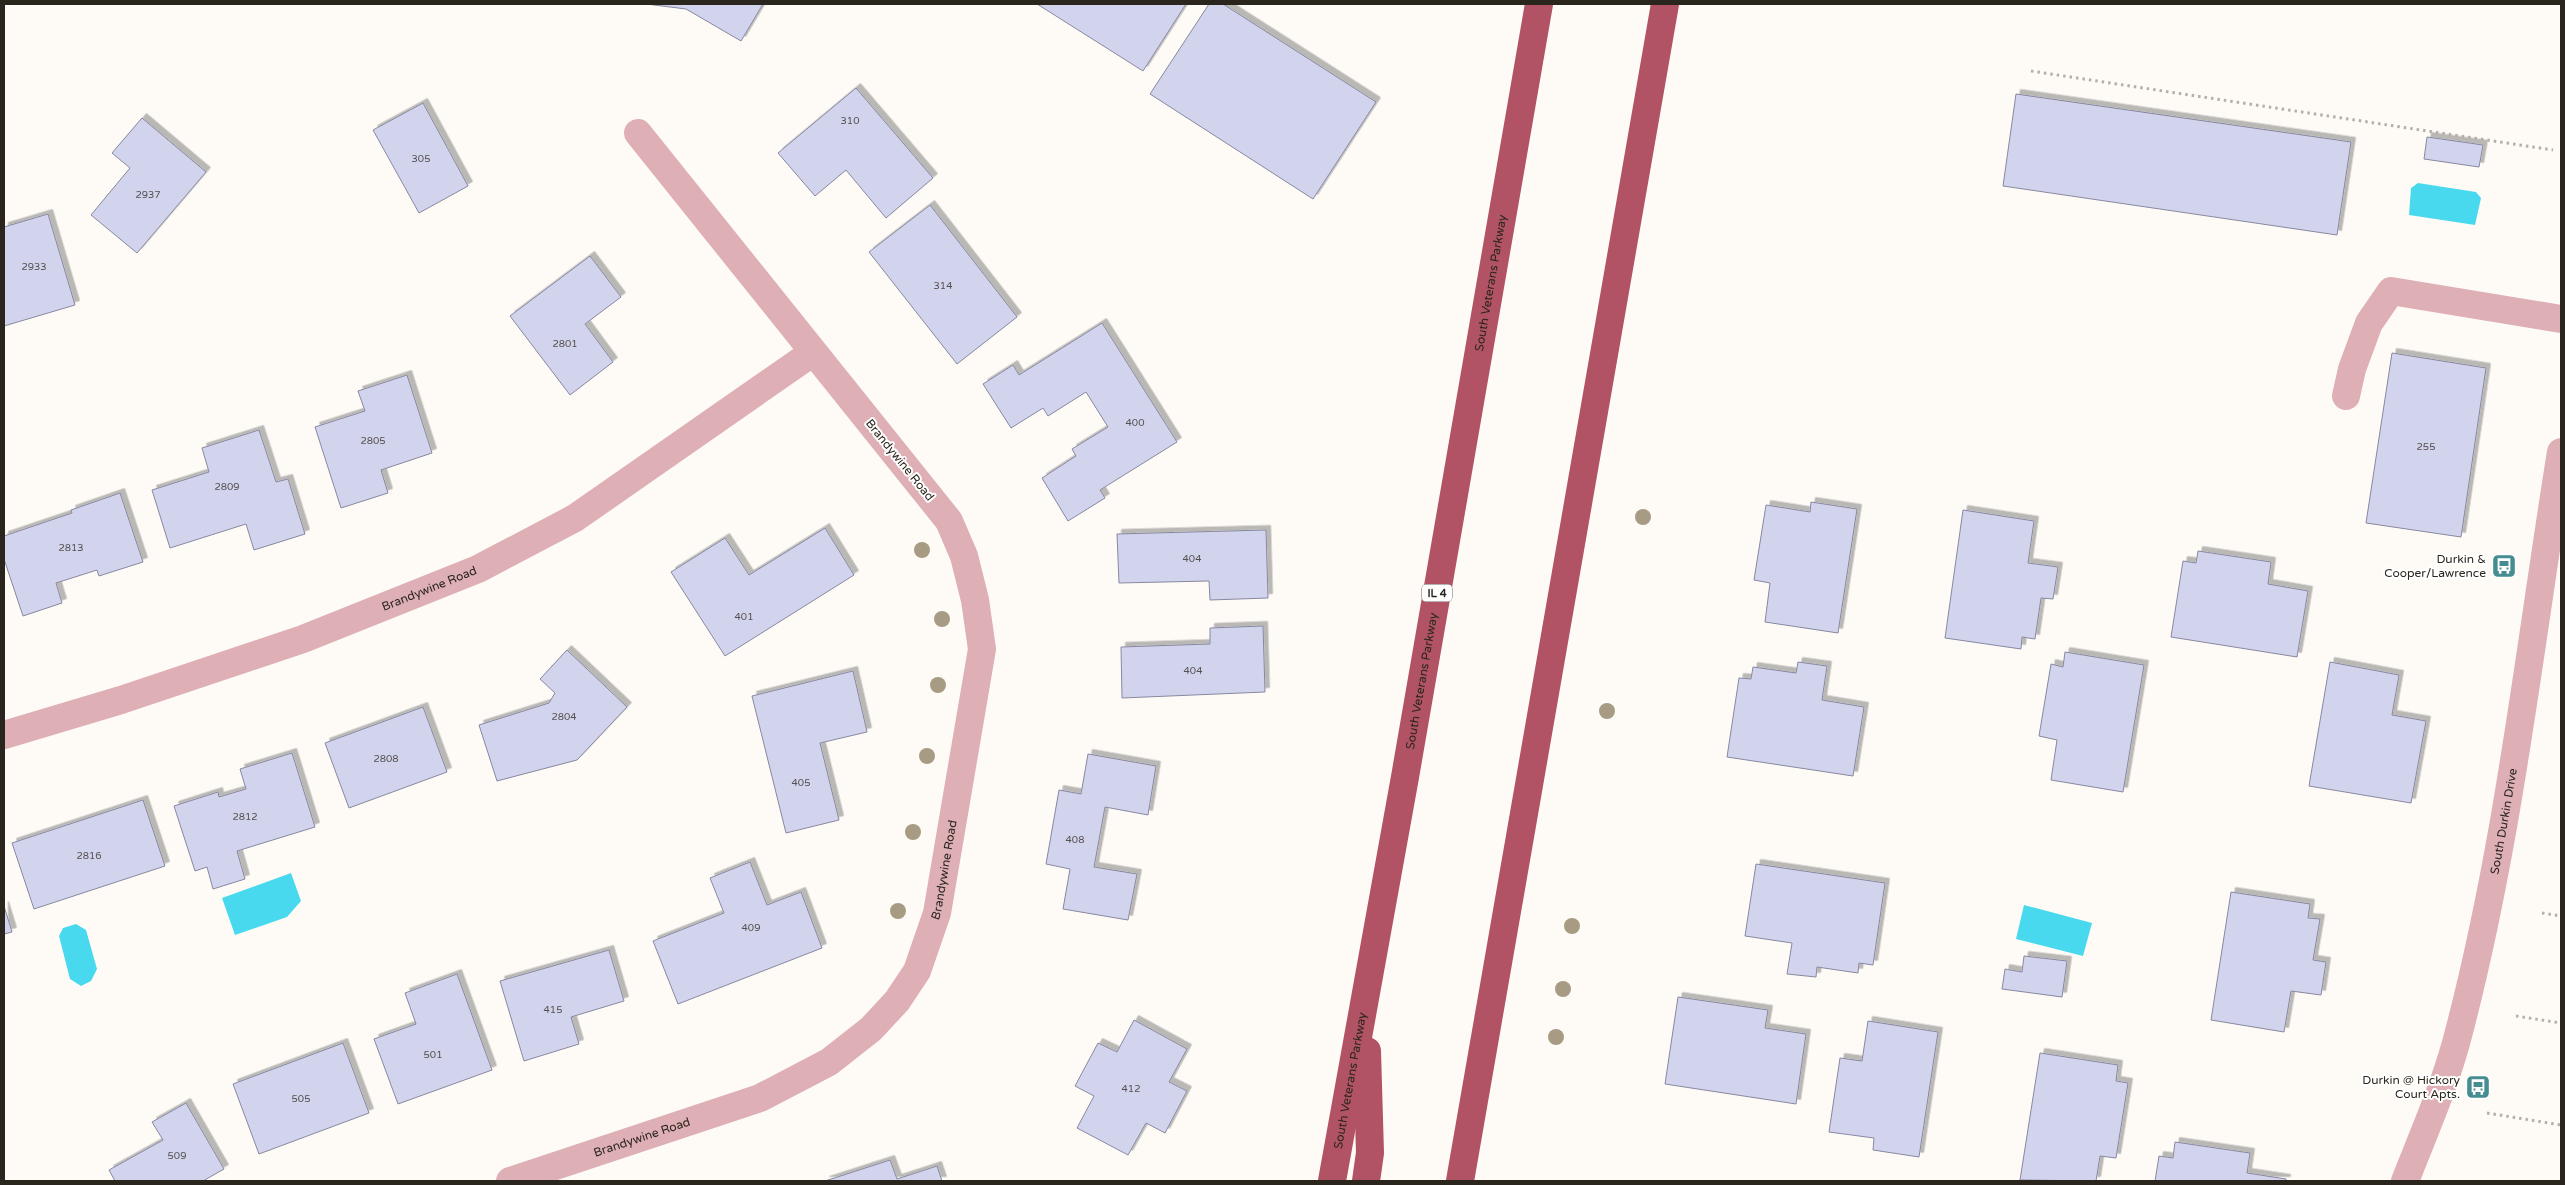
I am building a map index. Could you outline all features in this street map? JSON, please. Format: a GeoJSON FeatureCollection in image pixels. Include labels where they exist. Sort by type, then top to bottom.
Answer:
{"type":"FeatureCollection","features":[{"type":"Feature","properties":{"kind":"highway","name":"South Veterans Parkway"},"geometry":{"type":"LineString","coordinates":[[1332,1181],[1539,4]]}},
{"type":"Feature","properties":{"kind":"highway"},"geometry":{"type":"LineString","coordinates":[[1460,1181],[1665,4]]}},
{"type":"Feature","properties":{"kind":"highway"},"geometry":{"type":"LineString","coordinates":[[1366,994],[1370,1153],[1366,1181]]}},
{"type":"Feature","properties":{"kind":"street","name":"Brandywine Road"},"geometry":{"type":"LineString","coordinates":[[510,1181],[760,1098],[829,1062],[871,1029],[897,1000],[917,971],[937,913],[982,649],[975,600],[964,556],[949,521],[812,353],[638,133]]}},
{"type":"Feature","properties":{"kind":"street"},"geometry":{"type":"LineString","coordinates":[[2346,396],[2352,369],[2369,324],[2391,291],[2561,319]]}},
{"type":"Feature","properties":{"kind":"street","name":"Brandywine Road"},"geometry":{"type":"LineString","coordinates":[[4,735],[121,700],[304,639],[478,569],[575,518],[812,353]]}},
{"type":"Feature","properties":{"kind":"street","name":"South Durkin Drive"},"geometry":{"type":"LineString","coordinates":[[2405,1181],[2444,1083],[2456,1043],[2495,877],[2561,452]]}},
{"type":"Feature","properties":{"kind":"path"},"geometry":{"type":"LineString","coordinates":[[2032,71],[2553,150]]}},
{"type":"Feature","properties":{"kind":"path"},"geometry":{"type":"LineString","coordinates":[[2542,913],[2561,916]]}},
{"type":"Feature","properties":{"kind":"path"},"geometry":{"type":"LineString","coordinates":[[2516,1016],[2561,1023]]}},
{"type":"Feature","properties":{"kind":"path"},"geometry":{"type":"LineString","coordinates":[[2487,1113],[2561,1125]]}},
{"type":"Feature","properties":{"kind":"water"},"geometry":{"type":"Polygon","coordinates":[[[2418,183],[2476,192],[2481,198],[2475,225],[2409,215],[2411,188],[2418,183]]]}},
{"type":"Feature","properties":{"kind":"water"},"geometry":{"type":"Polygon","coordinates":[[[291,873],[301,901],[287,917],[235,935],[222,898],[291,873]]]}},
{"type":"Feature","properties":{"kind":"water"},"geometry":{"type":"Polygon","coordinates":[[[2024,905],[2092,923],[2083,956],[2016,939],[2024,905]]]}},
{"type":"Feature","properties":{"kind":"water"},"geometry":{"type":"Polygon","coordinates":[[[76,924],[86,930],[97,969],[91,981],[81,986],[70,979],[59,936],[63,928],[76,924]]]}},
{"type":"Feature","properties":{"kind":"building"},"geometry":{"type":"Polygon","coordinates":[[[646,4],[763,4],[741,41],[686,9],[646,4]]]}},
{"type":"Feature","properties":{"kind":"building"},"geometry":{"type":"Polygon","coordinates":[[[1037,4],[1186,4],[1143,71],[1037,4]]]}},
{"type":"Feature","properties":{"kind":"building"},"geometry":{"type":"Polygon","coordinates":[[[1209,4],[1223,4],[1376,102],[1313,199],[1150,94],[1209,4]]]}},
{"type":"Feature","properties":{"kind":"building"},"geometry":{"type":"Polygon","coordinates":[[[856,88],[933,178],[886,218],[846,170],[815,196],[778,153],[856,88]]]}},
{"type":"Feature","properties":{"kind":"building"},"geometry":{"type":"Polygon","coordinates":[[[2016,94],[2351,142],[2337,235],[2003,186],[2016,94]]]}},
{"type":"Feature","properties":{"kind":"building"},"geometry":{"type":"Polygon","coordinates":[[[423,103],[468,186],[419,213],[373,130],[423,103]]]}},
{"type":"Feature","properties":{"kind":"building"},"geometry":{"type":"Polygon","coordinates":[[[142,118],[206,172],[137,253],[91,215],[130,168],[112,153],[142,118]]]}},
{"type":"Feature","properties":{"kind":"building"},"geometry":{"type":"Polygon","coordinates":[[[2427,137],[2483,145],[2479,167],[2424,159],[2427,137]]]}},
{"type":"Feature","properties":{"kind":"building"},"geometry":{"type":"Polygon","coordinates":[[[930,205],[1017,317],[957,364],[869,252],[930,205]]]}},
{"type":"Feature","properties":{"kind":"building"},"geometry":{"type":"Polygon","coordinates":[[[48,214],[75,305],[4,326],[4,227],[48,214]]]}},
{"type":"Feature","properties":{"kind":"building"},"geometry":{"type":"Polygon","coordinates":[[[590,256],[621,297],[585,324],[613,362],[570,395],[510,316],[590,256]]]}},
{"type":"Feature","properties":{"kind":"building"},"geometry":{"type":"Polygon","coordinates":[[[1102,323],[1177,442],[1100,490],[1105,498],[1068,521],[1042,478],[1076,456],[1072,449],[1108,427],[1086,392],[1048,416],[1043,408],[1011,428],[983,384],[1013,365],[1019,375],[1102,323]]]}},
{"type":"Feature","properties":{"kind":"building"},"geometry":{"type":"Polygon","coordinates":[[[2392,353],[2486,368],[2461,537],[2366,523],[2392,353]]]}},
{"type":"Feature","properties":{"kind":"building"},"geometry":{"type":"Polygon","coordinates":[[[407,375],[432,453],[381,470],[388,493],[341,508],[315,427],[365,411],[358,391],[407,375]]]}},
{"type":"Feature","properties":{"kind":"building"},"geometry":{"type":"Polygon","coordinates":[[[259,430],[276,482],[288,479],[305,534],[254,550],[246,524],[170,548],[152,490],[209,472],[202,448],[259,430]]]}},
{"type":"Feature","properties":{"kind":"building"},"geometry":{"type":"Polygon","coordinates":[[[120,493],[143,562],[99,576],[97,570],[56,583],[62,603],[23,616],[4,559],[4,536],[72,513],[71,510],[120,493]]]}},
{"type":"Feature","properties":{"kind":"building"},"geometry":{"type":"Polygon","coordinates":[[[1811,502],[1857,509],[1838,633],[1765,622],[1770,583],[1754,580],[1766,505],[1810,512],[1811,502]]]}},
{"type":"Feature","properties":{"kind":"building"},"geometry":{"type":"Polygon","coordinates":[[[1963,510],[2034,521],[2028,563],[2058,567],[2053,599],[2041,598],[2035,639],[2022,637],[2021,649],[1945,638],[1963,510]]]}},
{"type":"Feature","properties":{"kind":"building"},"geometry":{"type":"Polygon","coordinates":[[[825,528],[854,575],[725,656],[671,572],[725,538],[749,575],[825,528]]]}},
{"type":"Feature","properties":{"kind":"building"},"geometry":{"type":"Polygon","coordinates":[[[1266,530],[1268,598],[1210,600],[1209,581],[1119,583],[1117,534],[1266,530]]]}},
{"type":"Feature","properties":{"kind":"building"},"geometry":{"type":"Polygon","coordinates":[[[2198,551],[2271,562],[2268,584],[2308,591],[2297,657],[2171,637],[2183,561],[2196,563],[2198,551]]]}},
{"type":"Feature","properties":{"kind":"building"},"geometry":{"type":"Polygon","coordinates":[[[1263,626],[1265,692],[1122,698],[1121,647],[1210,644],[1210,628],[1263,626]]]}},
{"type":"Feature","properties":{"kind":"building"},"geometry":{"type":"Polygon","coordinates":[[[567,650],[627,707],[577,760],[497,781],[479,725],[549,703],[555,693],[540,679],[567,650]]]}},
{"type":"Feature","properties":{"kind":"building"},"geometry":{"type":"Polygon","coordinates":[[[2065,652],[2144,665],[2123,792],[2051,780],[2057,740],[2039,736],[2051,664],[2063,667],[2065,652]]]}},
{"type":"Feature","properties":{"kind":"building"},"geometry":{"type":"Polygon","coordinates":[[[1798,662],[1827,666],[1822,700],[1864,707],[1853,776],[1727,757],[1739,678],[1751,679],[1753,667],[1796,673],[1798,662]]]}},
{"type":"Feature","properties":{"kind":"building"},"geometry":{"type":"Polygon","coordinates":[[[2330,662],[2399,675],[2392,715],[2426,721],[2411,803],[2309,786],[2330,662]]]}},
{"type":"Feature","properties":{"kind":"building"},"geometry":{"type":"Polygon","coordinates":[[[853,671],[867,732],[820,743],[839,820],[786,833],[752,696],[853,671]]]}},
{"type":"Feature","properties":{"kind":"building"},"geometry":{"type":"Polygon","coordinates":[[[423,707],[447,772],[349,808],[325,743],[423,707]]]}},
{"type":"Feature","properties":{"kind":"building"},"geometry":{"type":"Polygon","coordinates":[[[292,753],[315,827],[237,851],[245,879],[213,889],[207,867],[195,871],[174,806],[218,792],[219,797],[246,789],[240,769],[292,753]]]}},
{"type":"Feature","properties":{"kind":"building"},"geometry":{"type":"Polygon","coordinates":[[[1088,754],[1156,766],[1148,815],[1105,807],[1094,867],[1137,874],[1128,920],[1063,909],[1070,869],[1046,864],[1059,790],[1081,794],[1088,754]]]}},
{"type":"Feature","properties":{"kind":"building"},"geometry":{"type":"Polygon","coordinates":[[[143,800],[165,866],[34,909],[12,843],[143,800]]]}},
{"type":"Feature","properties":{"kind":"building"},"geometry":{"type":"Polygon","coordinates":[[[750,862],[767,905],[801,892],[822,948],[678,1004],[653,941],[724,913],[710,878],[750,862]]]}},
{"type":"Feature","properties":{"kind":"building"},"geometry":{"type":"Polygon","coordinates":[[[1756,864],[1885,883],[1873,965],[1859,963],[1858,973],[1817,967],[1816,977],[1787,974],[1792,943],[1745,936],[1756,864]]]}},
{"type":"Feature","properties":{"kind":"building"},"geometry":{"type":"Polygon","coordinates":[[[2231,892],[2310,904],[2308,918],[2320,919],[2313,960],[2326,962],[2321,995],[2291,991],[2284,1032],[2211,1020],[2231,892]]]}},
{"type":"Feature","properties":{"kind":"building"},"geometry":{"type":"Polygon","coordinates":[[[4,906],[12,932],[4,934],[4,906]]]}},
{"type":"Feature","properties":{"kind":"building"},"geometry":{"type":"Polygon","coordinates":[[[609,950],[624,1001],[571,1017],[579,1044],[524,1061],[500,981],[609,950]]]}},
{"type":"Feature","properties":{"kind":"building"},"geometry":{"type":"Polygon","coordinates":[[[2024,956],[2067,961],[2062,997],[2002,989],[2005,969],[2022,972],[2024,956]]]}},
{"type":"Feature","properties":{"kind":"building"},"geometry":{"type":"Polygon","coordinates":[[[457,974],[492,1070],[398,1104],[374,1039],[416,1024],[405,993],[457,974]]]}},
{"type":"Feature","properties":{"kind":"building"},"geometry":{"type":"Polygon","coordinates":[[[1678,997],[1768,1010],[1765,1028],[1806,1034],[1796,1104],[1665,1084],[1678,997]]]}},
{"type":"Feature","properties":{"kind":"building"},"geometry":{"type":"Polygon","coordinates":[[[1134,1020],[1187,1049],[1169,1082],[1187,1091],[1165,1133],[1146,1123],[1128,1155],[1077,1128],[1094,1096],[1075,1086],[1098,1043],[1117,1052],[1134,1020]]]}},
{"type":"Feature","properties":{"kind":"building"},"geometry":{"type":"Polygon","coordinates":[[[1868,1021],[1938,1032],[1919,1157],[1873,1150],[1874,1138],[1829,1132],[1840,1058],[1862,1061],[1868,1021]]]}},
{"type":"Feature","properties":{"kind":"building"},"geometry":{"type":"Polygon","coordinates":[[[343,1043],[369,1113],[259,1154],[233,1084],[343,1043]]]}},
{"type":"Feature","properties":{"kind":"building"},"geometry":{"type":"Polygon","coordinates":[[[2040,1053],[2118,1065],[2116,1081],[2128,1083],[2116,1158],[2100,1156],[2096,1181],[2020,1180],[2040,1053]]]}},
{"type":"Feature","properties":{"kind":"building"},"geometry":{"type":"Polygon","coordinates":[[[186,1103],[224,1169],[203,1181],[115,1181],[109,1170],[163,1140],[152,1122],[186,1103]]]}},
{"type":"Feature","properties":{"kind":"building"},"geometry":{"type":"Polygon","coordinates":[[[2175,1142],[2250,1153],[2247,1173],[2286,1179],[2286,1181],[2155,1181],[2159,1156],[2173,1158],[2175,1142]]]}},
{"type":"Feature","properties":{"kind":"building"},"geometry":{"type":"Polygon","coordinates":[[[890,1160],[897,1179],[937,1166],[942,1181],[825,1181],[890,1160]]]}},
{"type":"Feature","properties":{"kind":"place","name":"Durkin & Cooper/Lawrence"},"geometry":{"type":"Point","coordinates":[2504,566]}},
{"type":"Feature","properties":{"kind":"place","name":"Durkin @ Hickory Court Apts."},"geometry":{"type":"Point","coordinates":[2478,1087]}}]}
